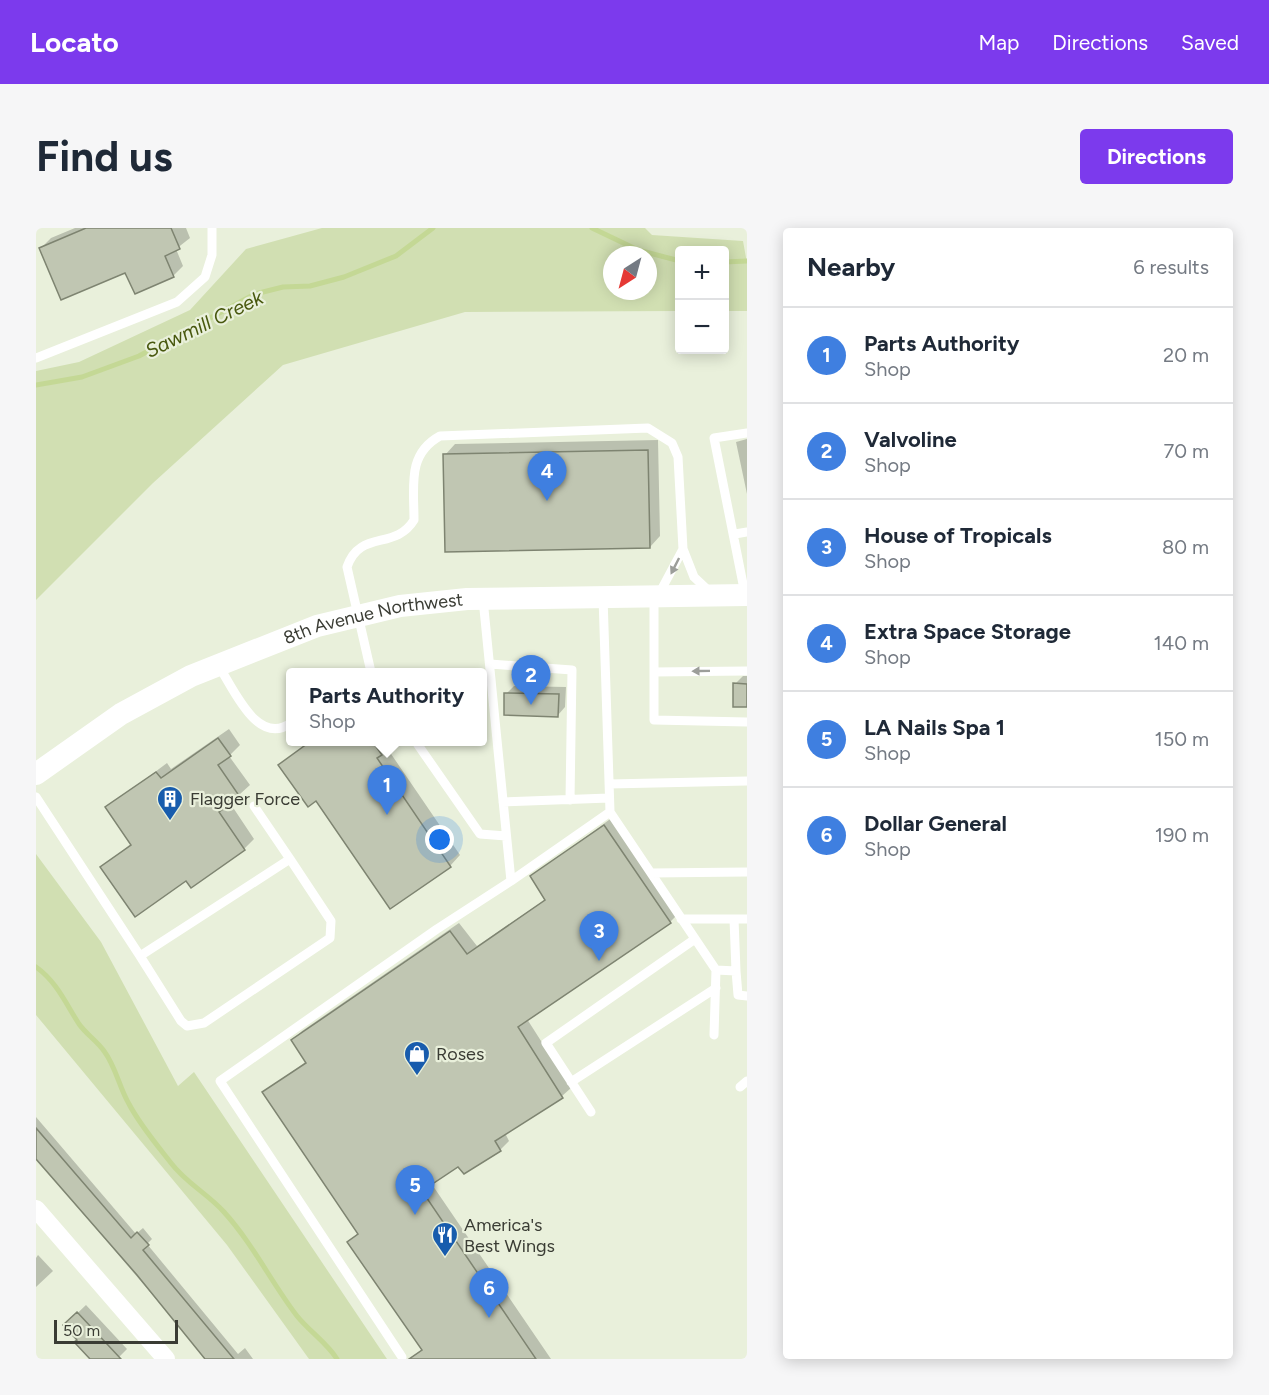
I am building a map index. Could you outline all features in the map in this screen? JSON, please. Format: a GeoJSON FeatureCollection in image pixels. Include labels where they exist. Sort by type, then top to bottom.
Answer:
{"type":"FeatureCollection","features":[{"type":"Feature","properties":{"kind":"street","name":"8th Avenue Northwest"},"geometry":{"type":"LineString","coordinates":[[36,774],[121,714],[191,676],[317,626],[400,606],[483,598],[746,595]]}},
{"type":"Feature","properties":{"kind":"street"},"geometry":{"type":"LineString","coordinates":[[36,1209],[166,1359]]}},
{"type":"Feature","properties":{"kind":"lane"},"geometry":{"type":"LineString","coordinates":[[36,358],[177,302],[205,277],[212,255],[212,228]]}},
{"type":"Feature","properties":{"kind":"lane"},"geometry":{"type":"LineString","coordinates":[[367,668],[347,567],[352,554],[358,548],[398,536],[409,528],[414,520],[416,460],[426,444],[440,436],[648,428],[672,443],[678,457],[683,549],[694,577],[714,595]]}},
{"type":"Feature","properties":{"kind":"lane"},"geometry":{"type":"LineString","coordinates":[[746,595],[714,438],[747,433]]}},
{"type":"Feature","properties":{"kind":"lane"},"geometry":{"type":"LineString","coordinates":[[735,534],[747,532]]}},
{"type":"Feature","properties":{"kind":"lane"},"geometry":{"type":"LineString","coordinates":[[683,549],[656,596],[654,720],[747,722]]}},
{"type":"Feature","properties":{"kind":"lane"},"geometry":{"type":"LineString","coordinates":[[603,597],[609,812],[716,970],[714,1035]]}},
{"type":"Feature","properties":{"kind":"lane"},"geometry":{"type":"LineString","coordinates":[[483,598],[511,881]]}},
{"type":"Feature","properties":{"kind":"lane"},"geometry":{"type":"LineString","coordinates":[[490,664],[572,670],[570,800]]}},
{"type":"Feature","properties":{"kind":"lane"},"geometry":{"type":"LineString","coordinates":[[218,665],[257,725],[270,730],[286,726]]}},
{"type":"Feature","properties":{"kind":"lane"},"geometry":{"type":"LineString","coordinates":[[654,672],[747,671]]}},
{"type":"Feature","properties":{"kind":"lane"},"geometry":{"type":"LineString","coordinates":[[419,746],[480,834],[506,836]]}},
{"type":"Feature","properties":{"kind":"lane"},"geometry":{"type":"LineString","coordinates":[[609,784],[747,781]]}},
{"type":"Feature","properties":{"kind":"lane"},"geometry":{"type":"LineString","coordinates":[[36,797],[181,1021],[187,1026],[204,1023],[330,938],[331,921],[254,806]]}},
{"type":"Feature","properties":{"kind":"lane"},"geometry":{"type":"LineString","coordinates":[[503,802],[609,798]]}},
{"type":"Feature","properties":{"kind":"lane"},"geometry":{"type":"LineString","coordinates":[[402,1357],[220,1081],[609,812]]}},
{"type":"Feature","properties":{"kind":"lane"},"geometry":{"type":"LineString","coordinates":[[140,957],[290,859]]}},
{"type":"Feature","properties":{"kind":"lane"},"geometry":{"type":"LineString","coordinates":[[651,873],[747,872]]}},
{"type":"Feature","properties":{"kind":"lane"},"geometry":{"type":"LineString","coordinates":[[681,919],[747,919]]}},
{"type":"Feature","properties":{"kind":"lane"},"geometry":{"type":"LineString","coordinates":[[734,919],[738,995],[747,996]]}},
{"type":"Feature","properties":{"kind":"lane"},"geometry":{"type":"LineString","coordinates":[[591,1112],[546,1043],[695,939]]}},
{"type":"Feature","properties":{"kind":"lane"},"geometry":{"type":"LineString","coordinates":[[716,970],[736,971]]}},
{"type":"Feature","properties":{"kind":"lane"},"geometry":{"type":"LineString","coordinates":[[571,1082],[716,988]]}},
{"type":"Feature","properties":{"kind":"green space"},"geometry":{"type":"Polygon","coordinates":[[[322,228],[645,228],[652,235],[743,241],[747,263],[747,311],[729,311],[729,246],[675,246],[675,311],[465,312],[283,365],[153,483],[36,600],[36,371],[79,362],[190,310],[246,249],[322,228]]]}},
{"type":"Feature","properties":{"kind":"green space"},"geometry":{"type":"Polygon","coordinates":[[[36,854],[101,942],[178,1086],[194,1072],[387,1359],[309,1359],[227,1245],[36,1015],[36,854]]]}},
{"type":"Feature","properties":{"kind":"building"},"geometry":{"type":"Polygon","coordinates":[[[86,228],[171,228],[180,249],[165,256],[174,277],[135,294],[125,273],[61,300],[39,248],[86,228]]]}},
{"type":"Feature","properties":{"kind":"building"},"geometry":{"type":"Polygon","coordinates":[[[648,450],[650,548],[445,552],[443,454],[648,450]]]}},
{"type":"Feature","properties":{"kind":"building"},"geometry":{"type":"Polygon","coordinates":[[[733,683],[747,684],[747,707],[733,707],[733,683]]]}},
{"type":"Feature","properties":{"kind":"building"},"geometry":{"type":"Polygon","coordinates":[[[504,693],[559,694],[558,717],[504,715],[504,693]]]}},
{"type":"Feature","properties":{"kind":"building","name":"Flagger Force"},"geometry":{"type":"Polygon","coordinates":[[[218,738],[231,756],[218,765],[240,797],[219,812],[245,850],[191,888],[186,881],[135,917],[100,867],[131,845],[105,807],[156,772],[161,778],[218,738]]]}},
{"type":"Feature","properties":{"kind":"building"},"geometry":{"type":"Polygon","coordinates":[[[304,746],[376,746],[382,755],[377,758],[451,867],[390,909],[316,801],[308,807],[278,765],[304,746]]]}},
{"type":"Feature","properties":{"kind":"building"},"geometry":{"type":"Polygon","coordinates":[[[604,825],[671,923],[518,1027],[563,1098],[495,1141],[501,1151],[464,1174],[458,1167],[422,1191],[536,1359],[409,1359],[422,1350],[347,1242],[358,1234],[262,1092],[306,1063],[291,1040],[450,931],[467,954],[545,900],[530,876],[604,825]]]}},
{"type":"Feature","properties":{"kind":"building"},"geometry":{"type":"Polygon","coordinates":[[[36,1128],[131,1238],[137,1232],[149,1245],[143,1250],[234,1359],[205,1359],[137,1275],[36,1159],[36,1128]]]}},
{"type":"Feature","properties":{"kind":"building"},"geometry":{"type":"Polygon","coordinates":[[[77,1312],[121,1359],[90,1359],[74,1342],[77,1340],[63,1325],[77,1312]]]}},
{"type":"Feature","properties":{"kind":"waterway","name":"Sawmill Creek"},"geometry":{"type":"LineString","coordinates":[[36,385],[82,377],[139,356],[255,294],[283,287],[310,286],[344,277],[396,256],[433,228]]}},
{"type":"Feature","properties":{"kind":"waterway","name":"Sawmill Creek"},"geometry":{"type":"LineString","coordinates":[[592,228],[638,250],[675,260]]}},
{"type":"Feature","properties":{"kind":"waterway","name":"Sawmill Creek"},"geometry":{"type":"LineString","coordinates":[[729,262],[747,261]]}},
{"type":"Feature","properties":{"kind":"waterway"},"geometry":{"type":"LineString","coordinates":[[36,967],[55,986],[79,1024],[104,1051],[129,1104],[154,1142],[177,1170],[218,1206],[234,1224],[297,1316],[337,1359]]}},
{"type":"Feature","properties":{"kind":"place","name":"Extra Space Storage"},"geometry":{"type":"Point","coordinates":[547,501]}},
{"type":"Feature","properties":{"kind":"place","name":"Valvoline"},"geometry":{"type":"Point","coordinates":[531,705]}},
{"type":"Feature","properties":{"kind":"place","name":"Parts Authority"},"geometry":{"type":"Point","coordinates":[387,815]}},
{"type":"Feature","properties":{"kind":"place","name":"Flagger Force"},"geometry":{"type":"Point","coordinates":[170,822]}},
{"type":"Feature","properties":{"kind":"place","name":"House of Tropicals"},"geometry":{"type":"Point","coordinates":[599,961]}},
{"type":"Feature","properties":{"kind":"place","name":"Roses"},"geometry":{"type":"Point","coordinates":[417,1077]}},
{"type":"Feature","properties":{"kind":"place","name":"LA Nails Spa 1"},"geometry":{"type":"Point","coordinates":[415,1215]}},
{"type":"Feature","properties":{"kind":"place","name":"America's Best Wings"},"geometry":{"type":"Point","coordinates":[445,1258]}},
{"type":"Feature","properties":{"kind":"place","name":"Dollar General"},"geometry":{"type":"Point","coordinates":[489,1318]}}]}
